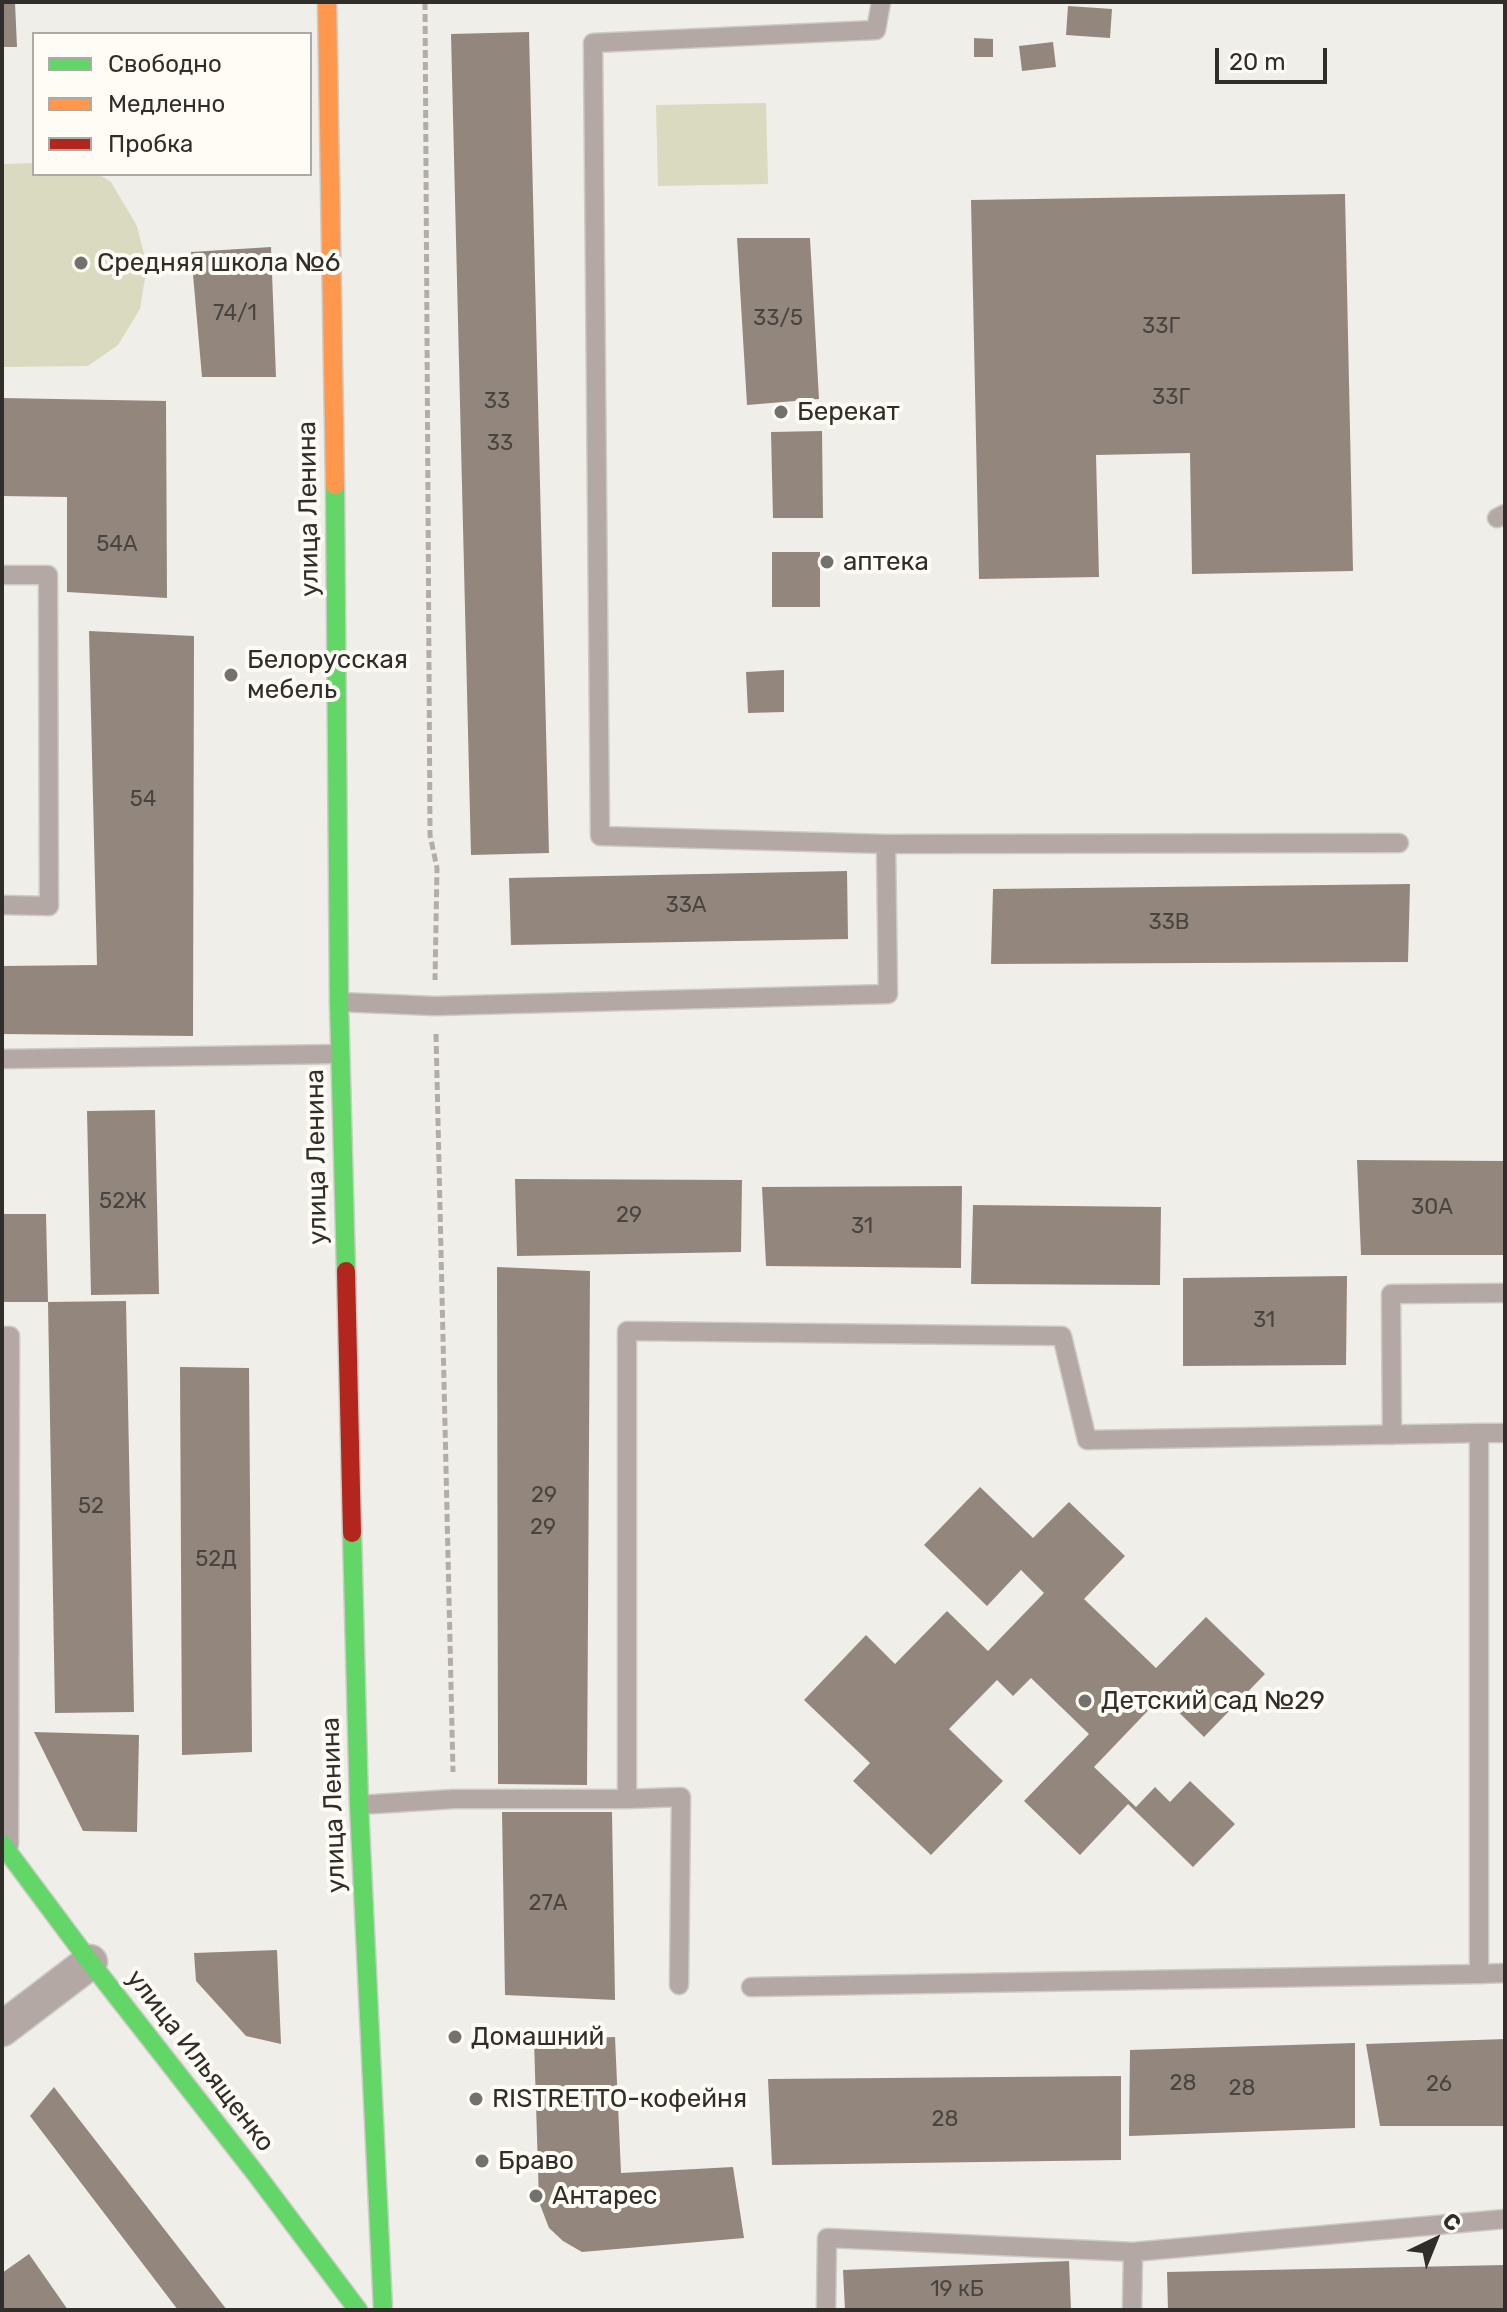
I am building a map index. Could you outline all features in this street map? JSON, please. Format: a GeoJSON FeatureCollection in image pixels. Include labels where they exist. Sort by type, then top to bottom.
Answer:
{"type":"FeatureCollection","features":[{"type":"Feature","properties":{"kind":"street","name":"улица Ленина"},"geometry":{"type":"LineString","coordinates":[[327,2],[340,1054],[359,1805],[383,2310]]}},
{"type":"Feature","properties":{"kind":"street","name":"улица Ильященко"},"geometry":{"type":"LineString","coordinates":[[5,1848],[358,2310]]}},
{"type":"Feature","properties":{"kind":"street"},"geometry":{"type":"LineString","coordinates":[[2,2029],[90,1962]]}},
{"type":"Feature","properties":{"kind":"lane"},"geometry":{"type":"LineString","coordinates":[[881,2],[876,30],[593,43],[600,836],[886,844],[1399,843]]}},
{"type":"Feature","properties":{"kind":"lane"},"geometry":{"type":"LineString","coordinates":[[2,575],[48,575],[49,906],[2,905]]}},
{"type":"Feature","properties":{"kind":"lane"},"geometry":{"type":"LineString","coordinates":[[339,1002],[435,1006],[888,994],[886,844]]}},
{"type":"Feature","properties":{"kind":"lane"},"geometry":{"type":"LineString","coordinates":[[2,1059],[340,1054]]}},
{"type":"Feature","properties":{"kind":"lane"},"geometry":{"type":"LineString","coordinates":[[1392,1435],[1391,1294],[1505,1293]]}},
{"type":"Feature","properties":{"kind":"lane"},"geometry":{"type":"LineString","coordinates":[[627,1799],[627,1331],[1062,1336],[1087,1440],[1505,1433]]}},
{"type":"Feature","properties":{"kind":"lane"},"geometry":{"type":"LineString","coordinates":[[2,1336],[10,1336],[5,1848]]}},
{"type":"Feature","properties":{"kind":"lane"},"geometry":{"type":"LineString","coordinates":[[1479,1433],[1479,1974]]}},
{"type":"Feature","properties":{"kind":"lane"},"geometry":{"type":"LineString","coordinates":[[359,1805],[454,1799],[681,1797],[679,1985]]}},
{"type":"Feature","properties":{"kind":"lane"},"geometry":{"type":"LineString","coordinates":[[751,1987],[1505,1973]]}},
{"type":"Feature","properties":{"kind":"lane"},"geometry":{"type":"LineString","coordinates":[[826,2310],[827,2238],[1133,2252],[1505,2219]]}},
{"type":"Feature","properties":{"kind":"lane"},"geometry":{"type":"LineString","coordinates":[[1132,2310],[1133,2252]]}},
{"type":"Feature","properties":{"kind":"path"},"geometry":{"type":"LineString","coordinates":[[425,2],[430,835],[437,868],[435,1006],[454,1799]]}},
{"type":"Feature","properties":{"kind":"green space"},"geometry":{"type":"Polygon","coordinates":[[[766,103],[768,184],[658,186],[656,105],[766,103]]]}},
{"type":"Feature","properties":{"kind":"green space","name":"Средняя школа №6"},"geometry":{"type":"Polygon","coordinates":[[[32,163],[32,176],[101,176],[111,182],[137,226],[147,266],[140,309],[118,345],[88,366],[2,367],[2,164],[32,163]]]}},
{"type":"Feature","properties":{"kind":"building"},"geometry":{"type":"Polygon","coordinates":[[[2,2],[15,2],[17,47],[2,47],[2,2]]]}},
{"type":"Feature","properties":{"kind":"building"},"geometry":{"type":"Polygon","coordinates":[[[1068,6],[1112,9],[1110,38],[1066,35],[1068,6]]]}},
{"type":"Feature","properties":{"kind":"building"},"geometry":{"type":"Polygon","coordinates":[[[529,32],[549,853],[471,855],[451,34],[529,32]]]}},
{"type":"Feature","properties":{"kind":"building"},"geometry":{"type":"Polygon","coordinates":[[[974,38],[993,39],[993,57],[974,57],[974,38]]]}},
{"type":"Feature","properties":{"kind":"building"},"geometry":{"type":"Polygon","coordinates":[[[1053,42],[1056,67],[1022,71],[1019,46],[1053,42]]]}},
{"type":"Feature","properties":{"kind":"building"},"geometry":{"type":"Polygon","coordinates":[[[1345,194],[1353,571],[1192,574],[1190,453],[1096,455],[1099,577],[979,579],[971,200],[1345,194]]]}},
{"type":"Feature","properties":{"kind":"building"},"geometry":{"type":"Polygon","coordinates":[[[737,238],[810,238],[819,399],[747,405],[737,238]]]}},
{"type":"Feature","properties":{"kind":"building"},"geometry":{"type":"Polygon","coordinates":[[[271,247],[276,377],[202,377],[191,252],[271,247]]]}},
{"type":"Feature","properties":{"kind":"building"},"geometry":{"type":"Polygon","coordinates":[[[2,398],[166,401],[167,598],[67,592],[67,497],[2,496],[2,398]]]}},
{"type":"Feature","properties":{"kind":"building"},"geometry":{"type":"Polygon","coordinates":[[[822,431],[823,518],[773,518],[771,432],[822,431]]]}},
{"type":"Feature","properties":{"kind":"building"},"geometry":{"type":"Polygon","coordinates":[[[772,552],[820,552],[820,607],[772,607],[772,552]]]}},
{"type":"Feature","properties":{"kind":"building"},"geometry":{"type":"Polygon","coordinates":[[[89,631],[194,636],[193,1036],[2,1034],[2,966],[97,965],[89,631]]]}},
{"type":"Feature","properties":{"kind":"building"},"geometry":{"type":"Polygon","coordinates":[[[784,670],[784,712],[748,713],[746,672],[784,670]]]}},
{"type":"Feature","properties":{"kind":"building"},"geometry":{"type":"Polygon","coordinates":[[[847,871],[848,939],[511,945],[509,878],[847,871]]]}},
{"type":"Feature","properties":{"kind":"building"},"geometry":{"type":"Polygon","coordinates":[[[1410,884],[1408,962],[991,964],[993,889],[1410,884]]]}},
{"type":"Feature","properties":{"kind":"building"},"geometry":{"type":"Polygon","coordinates":[[[155,1110],[159,1294],[91,1295],[87,1111],[155,1110]]]}},
{"type":"Feature","properties":{"kind":"building"},"geometry":{"type":"Polygon","coordinates":[[[1357,1160],[1505,1161],[1505,1255],[1361,1255],[1357,1160]]]}},
{"type":"Feature","properties":{"kind":"building"},"geometry":{"type":"Polygon","coordinates":[[[515,1179],[742,1180],[741,1252],[517,1256],[515,1179]]]}},
{"type":"Feature","properties":{"kind":"building"},"geometry":{"type":"Polygon","coordinates":[[[962,1186],[961,1268],[766,1266],[762,1187],[962,1186]]]}},
{"type":"Feature","properties":{"kind":"building"},"geometry":{"type":"Polygon","coordinates":[[[973,1205],[1161,1207],[1160,1285],[971,1284],[973,1205]]]}},
{"type":"Feature","properties":{"kind":"building"},"geometry":{"type":"Polygon","coordinates":[[[2,1214],[46,1214],[48,1302],[2,1302],[2,1214]]]}},
{"type":"Feature","properties":{"kind":"building"},"geometry":{"type":"Polygon","coordinates":[[[497,1267],[590,1271],[587,1785],[498,1784],[497,1267]]]}},
{"type":"Feature","properties":{"kind":"building"},"geometry":{"type":"Polygon","coordinates":[[[1347,1276],[1346,1365],[1183,1366],[1183,1278],[1347,1276]]]}},
{"type":"Feature","properties":{"kind":"building"},"geometry":{"type":"Polygon","coordinates":[[[126,1301],[134,1712],[55,1713],[48,1302],[126,1301]]]}},
{"type":"Feature","properties":{"kind":"building"},"geometry":{"type":"Polygon","coordinates":[[[180,1367],[249,1368],[252,1752],[182,1755],[180,1367]]]}},
{"type":"Feature","properties":{"kind":"building"},"geometry":{"type":"Polygon","coordinates":[[[980,1487],[1033,1538],[1069,1502],[1125,1556],[1084,1599],[1156,1668],[1206,1617],[1265,1674],[1204,1737],[1162,1696],[1094,1767],[1136,1807],[1155,1787],[1170,1802],[1190,1781],[1235,1824],[1193,1867],[1128,1804],[1080,1855],[1024,1801],[1089,1734],[1031,1678],[1013,1696],[997,1680],[949,1729],[1003,1781],[931,1855],[853,1781],[870,1763],[804,1700],[866,1635],[895,1664],[947,1611],[988,1651],[1044,1593],[1021,1570],[987,1606],[924,1545],[980,1487]]]}},
{"type":"Feature","properties":{"kind":"building"},"geometry":{"type":"Polygon","coordinates":[[[34,1732],[139,1735],[137,1832],[83,1831],[34,1732]]]}},
{"type":"Feature","properties":{"kind":"building"},"geometry":{"type":"Polygon","coordinates":[[[502,1812],[612,1812],[615,2000],[505,1995],[502,1812]]]}},
{"type":"Feature","properties":{"kind":"building"},"geometry":{"type":"Polygon","coordinates":[[[277,1950],[281,2044],[246,2036],[196,1981],[194,1953],[277,1950]]]}},
{"type":"Feature","properties":{"kind":"building"},"geometry":{"type":"Polygon","coordinates":[[[615,2037],[621,2173],[733,2167],[744,2238],[582,2252],[549,2228],[539,2202],[534,2040],[615,2037]]]}},
{"type":"Feature","properties":{"kind":"building"},"geometry":{"type":"Polygon","coordinates":[[[1505,2039],[1505,2126],[1380,2126],[1366,2044],[1505,2039]]]}},
{"type":"Feature","properties":{"kind":"building"},"geometry":{"type":"Polygon","coordinates":[[[1355,2043],[1355,2128],[1129,2136],[1130,2050],[1355,2043]]]}},
{"type":"Feature","properties":{"kind":"building"},"geometry":{"type":"Polygon","coordinates":[[[1121,2076],[1121,2160],[772,2165],[768,2079],[1121,2076]]]}},
{"type":"Feature","properties":{"kind":"building"},"geometry":{"type":"Polygon","coordinates":[[[54,2087],[227,2310],[178,2310],[30,2116],[54,2087]]]}},
{"type":"Feature","properties":{"kind":"building"},"geometry":{"type":"Polygon","coordinates":[[[29,2254],[68,2310],[2,2310],[2,2273],[29,2254]]]}},
{"type":"Feature","properties":{"kind":"building"},"geometry":{"type":"Polygon","coordinates":[[[1069,2261],[1071,2310],[845,2310],[843,2270],[1069,2261]]]}},
{"type":"Feature","properties":{"kind":"building"},"geometry":{"type":"Polygon","coordinates":[[[1505,2265],[1505,2310],[1168,2310],[1167,2272],[1505,2265]]]}},
{"type":"Feature","properties":{"kind":"traffic: fast"},"geometry":{"type":"LineString","coordinates":[[335,485],[339,1002],[346,1271]]}},
{"type":"Feature","properties":{"kind":"traffic: fast"},"geometry":{"type":"LineString","coordinates":[[352,1533],[359,1805],[383,2310]]}},
{"type":"Feature","properties":{"kind":"traffic: fast"},"geometry":{"type":"LineString","coordinates":[[2,1844],[358,2310]]}},
{"type":"Feature","properties":{"kind":"traffic: slow"},"geometry":{"type":"LineString","coordinates":[[327,2],[335,485]]}},
{"type":"Feature","properties":{"kind":"traffic: jam"},"geometry":{"type":"LineString","coordinates":[[346,1271],[352,1533]]}},
{"type":"Feature","properties":{"kind":"place","name":"Средняя школа №6"},"geometry":{"type":"Point","coordinates":[81,263]}},
{"type":"Feature","properties":{"kind":"place","name":"Берекат"},"geometry":{"type":"Point","coordinates":[781,412]}},
{"type":"Feature","properties":{"kind":"place","name":"аптека"},"geometry":{"type":"Point","coordinates":[827,562]}},
{"type":"Feature","properties":{"kind":"place","name":"Белорусская мебель"},"geometry":{"type":"Point","coordinates":[231,675]}},
{"type":"Feature","properties":{"kind":"place","name":"Детский сад №29"},"geometry":{"type":"Point","coordinates":[1085,1701]}},
{"type":"Feature","properties":{"kind":"place","name":"Домашний"},"geometry":{"type":"Point","coordinates":[455,2037]}},
{"type":"Feature","properties":{"kind":"place","name":"RISTRETTO-кофейня"},"geometry":{"type":"Point","coordinates":[476,2099]}},
{"type":"Feature","properties":{"kind":"place","name":"Браво"},"geometry":{"type":"Point","coordinates":[482,2161]}},
{"type":"Feature","properties":{"kind":"place","name":"Антарес"},"geometry":{"type":"Point","coordinates":[536,2196]}}]}
